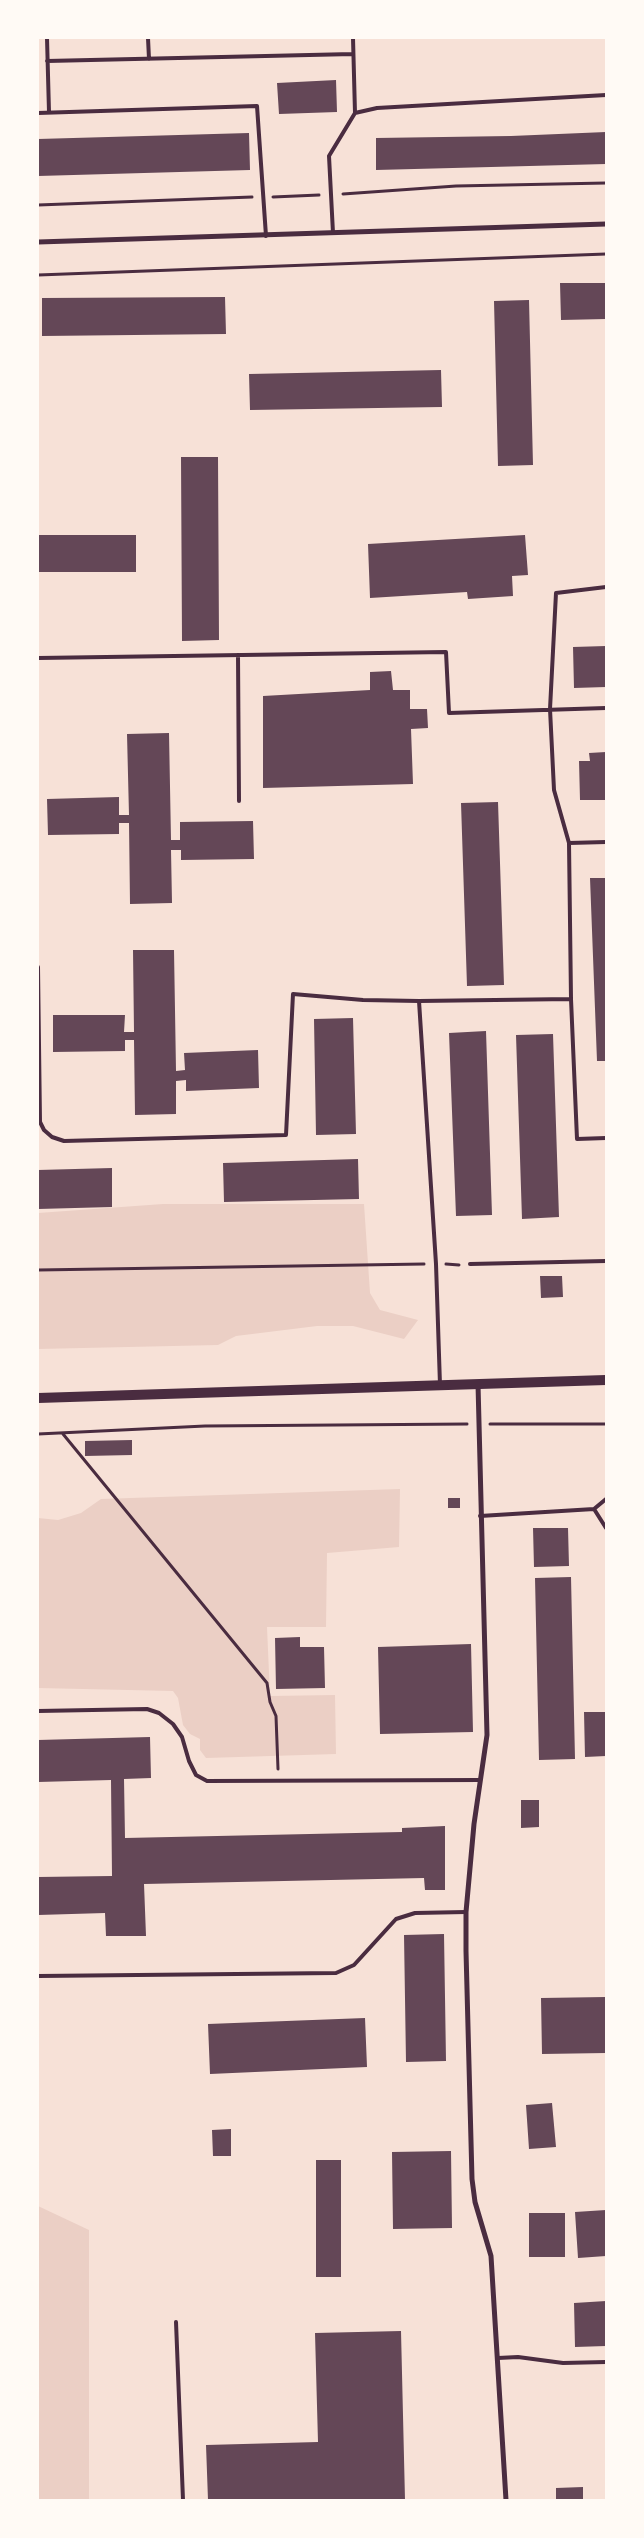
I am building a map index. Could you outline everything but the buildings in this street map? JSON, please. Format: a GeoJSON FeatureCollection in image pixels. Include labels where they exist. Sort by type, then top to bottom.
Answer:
{"type":"FeatureCollection","features":[{"type":"Feature","properties":{"kind":"main road"},"geometry":{"type":"LineString","coordinates":[[38,1398],[606,1380]]}},
{"type":"Feature","properties":{"kind":"street"},"geometry":{"type":"LineString","coordinates":[[38,242],[606,224]]}},
{"type":"Feature","properties":{"kind":"street"},"geometry":{"type":"LineString","coordinates":[[478,1383],[487,1735],[480,1780],[466,1912],[472,2179],[475,2202],[491,2256],[506,2500]]}},
{"type":"Feature","properties":{"kind":"lane"},"geometry":{"type":"LineString","coordinates":[[47,38],[49,112]]}},
{"type":"Feature","properties":{"kind":"lane"},"geometry":{"type":"LineString","coordinates":[[148,38],[149,59]]}},
{"type":"Feature","properties":{"kind":"lane"},"geometry":{"type":"LineString","coordinates":[[333,233],[329,156],[355,113],[353,38]]}},
{"type":"Feature","properties":{"kind":"lane"},"geometry":{"type":"LineString","coordinates":[[47,61],[353,54]]}},
{"type":"Feature","properties":{"kind":"lane"},"geometry":{"type":"LineString","coordinates":[[355,113],[377,108],[606,95]]}},
{"type":"Feature","properties":{"kind":"lane"},"geometry":{"type":"LineString","coordinates":[[38,113],[257,106],[266,236]]}},
{"type":"Feature","properties":{"kind":"lane"},"geometry":{"type":"LineString","coordinates":[[606,586],[556,593],[550,709],[554,790],[569,843],[571,999],[577,1139],[606,1138]]}},
{"type":"Feature","properties":{"kind":"lane"},"geometry":{"type":"LineString","coordinates":[[38,658],[446,652],[449,713],[606,708]]}},
{"type":"Feature","properties":{"kind":"lane"},"geometry":{"type":"LineString","coordinates":[[238,655],[239,800]]}},
{"type":"Feature","properties":{"kind":"lane"},"geometry":{"type":"LineString","coordinates":[[569,843],[606,842]]}},
{"type":"Feature","properties":{"kind":"lane"},"geometry":{"type":"LineString","coordinates":[[38,967],[40,1122],[44,1130],[52,1138],[64,1141],[286,1135],[293,994],[363,1000],[571,999]]}},
{"type":"Feature","properties":{"kind":"lane"},"geometry":{"type":"LineString","coordinates":[[419,1001],[436,1264],[440,1385]]}},
{"type":"Feature","properties":{"kind":"lane"},"geometry":{"type":"LineString","coordinates":[[470,1264],[606,1261]]}},
{"type":"Feature","properties":{"kind":"lane"},"geometry":{"type":"LineString","coordinates":[[480,1516],[594,1509],[606,1499]]}},
{"type":"Feature","properties":{"kind":"lane"},"geometry":{"type":"LineString","coordinates":[[594,1509],[606,1528]]}},
{"type":"Feature","properties":{"kind":"lane"},"geometry":{"type":"LineString","coordinates":[[38,1711],[148,1709],[159,1713],[173,1724],[182,1737],[189,1762],[196,1775],[207,1781],[480,1780]]}},
{"type":"Feature","properties":{"kind":"lane"},"geometry":{"type":"LineString","coordinates":[[38,1976],[336,1973],[354,1965],[396,1920],[415,1913],[466,1912]]}},
{"type":"Feature","properties":{"kind":"lane"},"geometry":{"type":"LineString","coordinates":[[176,2322],[183,2500]]}},
{"type":"Feature","properties":{"kind":"lane"},"geometry":{"type":"LineString","coordinates":[[498,2358],[518,2357],[563,2363],[606,2362]]}},
{"type":"Feature","properties":{"kind":"path"},"geometry":{"type":"LineString","coordinates":[[38,275],[606,254]]}},
{"type":"Feature","properties":{"kind":"path"},"geometry":{"type":"LineString","coordinates":[[38,1270],[436,1264],[457,1264],[463,1269]]}},
{"type":"Feature","properties":{"kind":"path"},"geometry":{"type":"LineString","coordinates":[[38,1434],[205,1426],[606,1424]]}},
{"type":"Feature","properties":{"kind":"path"},"geometry":{"type":"LineString","coordinates":[[63,1434],[267,1684],[270,1702],[276,1716],[278,1782]]}},
{"type":"Feature","properties":{"kind":"shaded area"},"geometry":{"type":"Polygon","coordinates":[[[163,1204],[364,1204],[370,1293],[380,1310],[418,1320],[404,1339],[353,1326],[317,1326],[236,1336],[218,1345],[38,1349],[38,1213],[163,1204]]]}},
{"type":"Feature","properties":{"kind":"shaded area"},"geometry":{"type":"Polygon","coordinates":[[[400,1489],[399,1547],[327,1553],[326,1627],[267,1627],[270,1696],[335,1695],[336,1754],[206,1758],[200,1750],[200,1739],[190,1734],[183,1725],[178,1698],[173,1691],[38,1688],[38,1518],[58,1520],[81,1513],[101,1499],[400,1489]]]}},
{"type":"Feature","properties":{"kind":"shaded area"},"geometry":{"type":"Polygon","coordinates":[[[38,2206],[89,2230],[89,2500],[38,2500],[38,2206]]]}}]}
